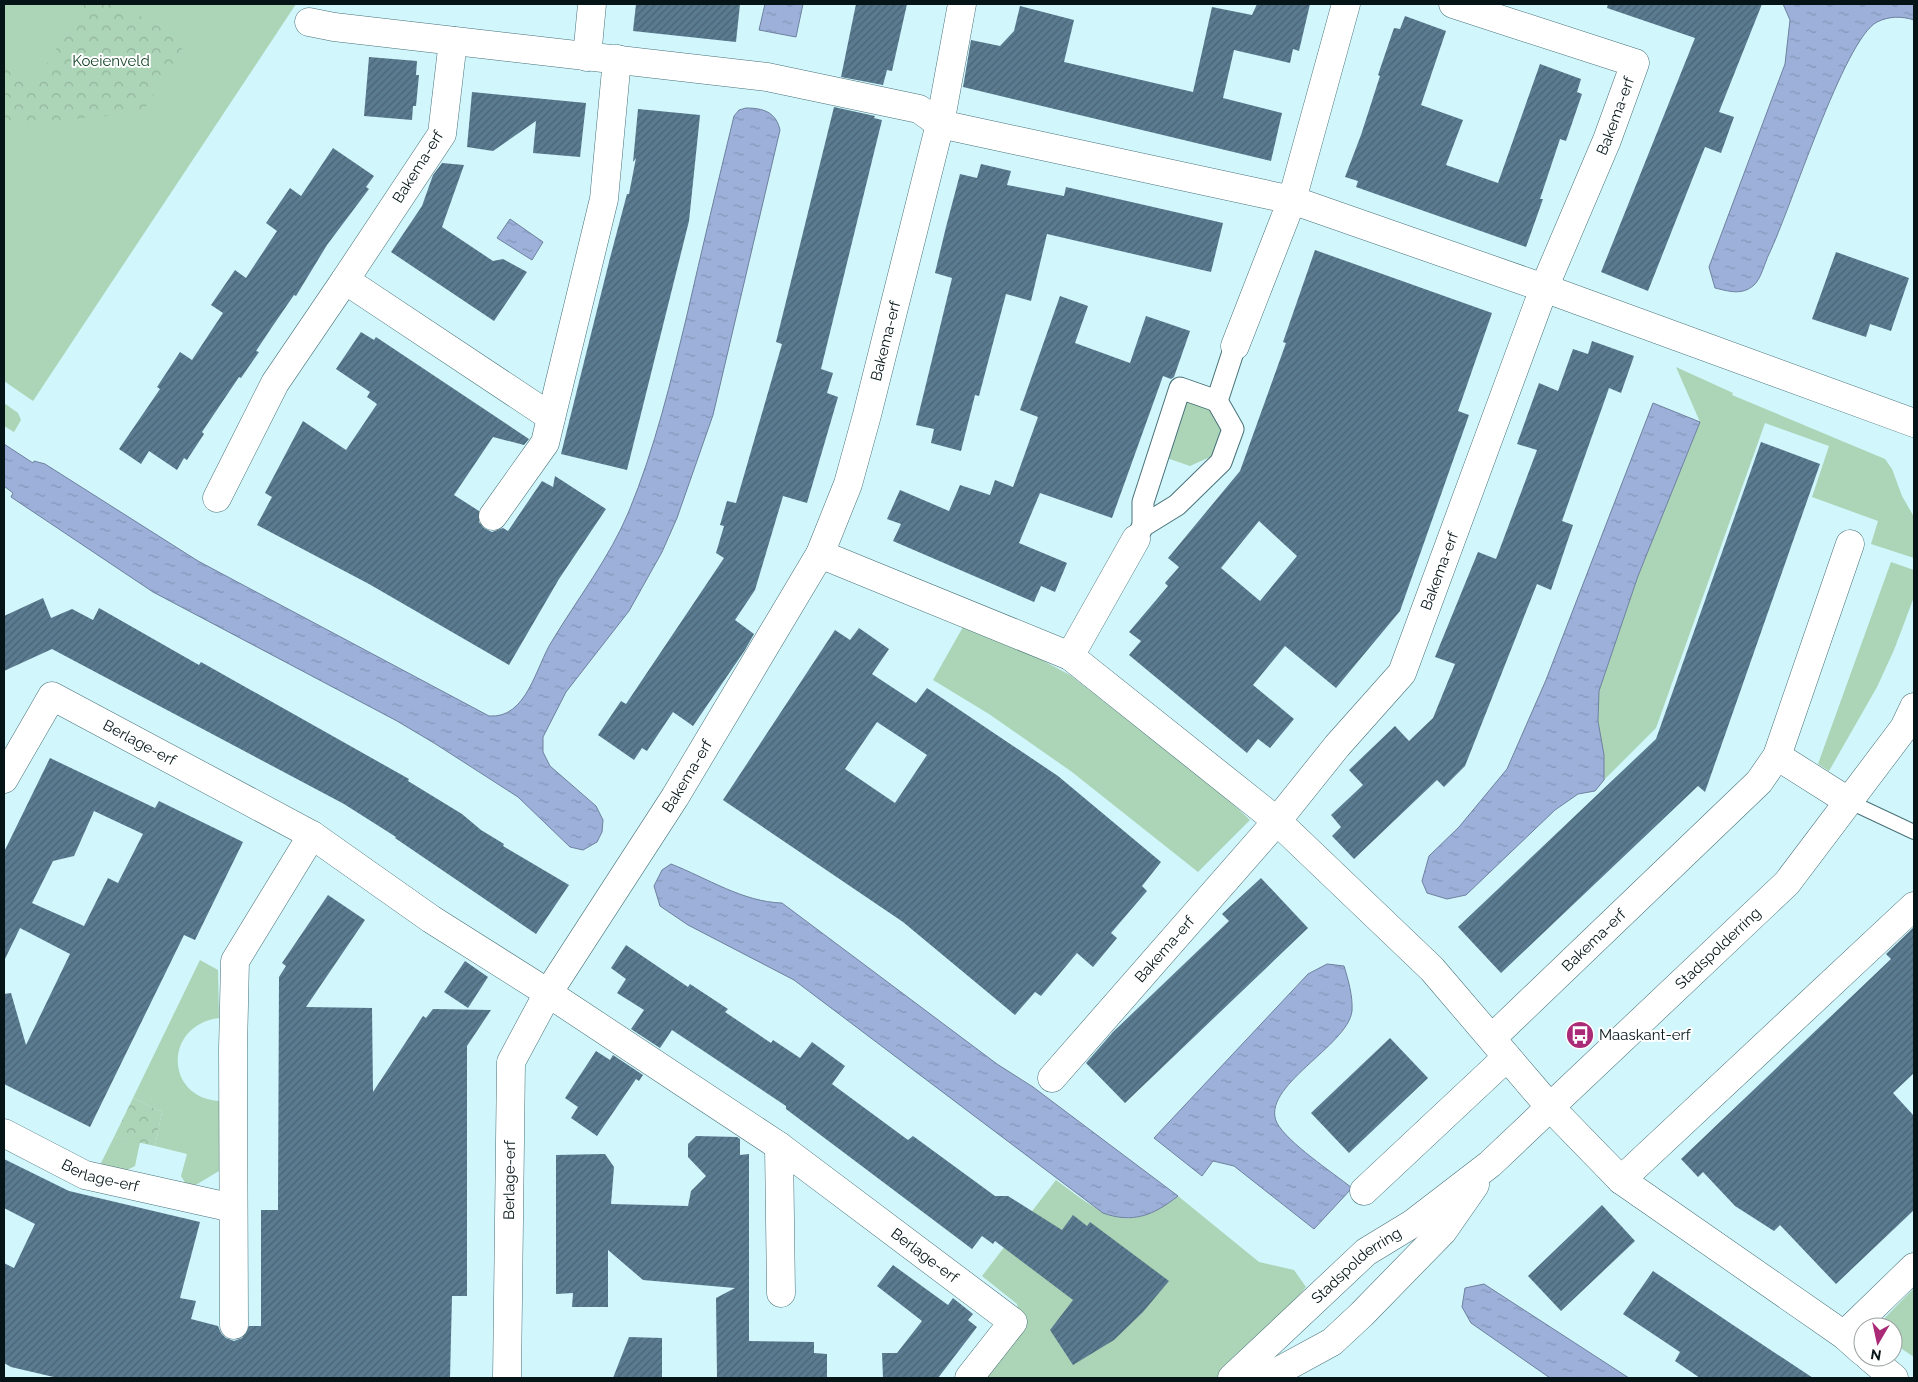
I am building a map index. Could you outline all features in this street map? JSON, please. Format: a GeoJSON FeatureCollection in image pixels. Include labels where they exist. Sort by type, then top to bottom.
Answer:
{"type":"FeatureCollection","features":[{"type":"Feature","properties":{"kind":"street"},"geometry":{"type":"LineString","coordinates":[[586,57],[592,4]]}},
{"type":"Feature","properties":{"kind":"street","name":"Bakema-erf"},"geometry":{"type":"LineString","coordinates":[[548,993],[675,797],[820,554],[848,484],[940,124],[962,4]]}},
{"type":"Feature","properties":{"kind":"street"},"geometry":{"type":"LineString","coordinates":[[1217,401],[1235,346],[1292,200],[1346,4]]}},
{"type":"Feature","properties":{"kind":"street","name":"Bakema-erf"},"geometry":{"type":"LineString","coordinates":[[1052,1078],[1277,821],[1337,746],[1402,673],[1544,288],[1607,140],[1635,63],[1453,4]]}},
{"type":"Feature","properties":{"kind":"street"},"geometry":{"type":"LineString","coordinates":[[309,22],[334,27],[586,57],[767,76],[919,109],[940,124],[1292,200],[1544,288],[1914,423]]}},
{"type":"Feature","properties":{"kind":"street","name":"Bakema-erf"},"geometry":{"type":"LineString","coordinates":[[217,498],[275,383],[442,134],[453,41]]}},
{"type":"Feature","properties":{"kind":"street"},"geometry":{"type":"LineString","coordinates":[[493,516],[545,443],[604,199],[617,60]]}},
{"type":"Feature","properties":{"kind":"street"},"geometry":{"type":"LineString","coordinates":[[344,280],[551,417]]}},
{"type":"Feature","properties":{"kind":"street"},"geometry":{"type":"LineString","coordinates":[[1070,656],[1140,532],[1143,502],[1180,388],[1217,401],[1233,429],[1220,462],[1177,505],[1140,532]]}},
{"type":"Feature","properties":{"kind":"street","name":"Bakema-erf"},"geometry":{"type":"LineString","coordinates":[[1364,1191],[1499,1048],[1759,782],[1777,756],[1850,544]]}},
{"type":"Feature","properties":{"kind":"street"},"geometry":{"type":"LineString","coordinates":[[820,554],[1070,656],[1277,821],[1432,969],[1549,1106],[1621,1180],[1853,1343]]}},
{"type":"Feature","properties":{"kind":"street","name":"Berlage-erf"},"geometry":{"type":"LineString","coordinates":[[4,779],[52,696],[312,834],[431,919],[548,993],[779,1146],[1013,1322],[969,1378]]}},
{"type":"Feature","properties":{"kind":"street","name":"Stadspolderring"},"geometry":{"type":"LineString","coordinates":[[1232,1378],[1366,1252],[1412,1224],[1490,1164],[1549,1106],[1787,883],[1904,728],[1914,707]]}},
{"type":"Feature","properties":{"kind":"street"},"geometry":{"type":"LineString","coordinates":[[1777,756],[1848,801]]}},
{"type":"Feature","properties":{"kind":"street"},"geometry":{"type":"LineString","coordinates":[[234,1325],[235,961],[312,834]]}},
{"type":"Feature","properties":{"kind":"street"},"geometry":{"type":"LineString","coordinates":[[1621,1180],[1914,906]]}},
{"type":"Feature","properties":{"kind":"street","name":"Berlage-erf"},"geometry":{"type":"LineString","coordinates":[[507,1378],[511,1062],[548,993]]}},
{"type":"Feature","properties":{"kind":"street","name":"Berlage-erf"},"geometry":{"type":"LineString","coordinates":[[4,1134],[85,1175],[233,1208]]}},
{"type":"Feature","properties":{"kind":"street"},"geometry":{"type":"LineString","coordinates":[[779,1146],[781,1293]]}},
{"type":"Feature","properties":{"kind":"street","name":"Stadspolderring"},"geometry":{"type":"LineString","coordinates":[[1266,1378],[1332,1342],[1362,1314],[1443,1231],[1490,1164]]}},
{"type":"Feature","properties":{"kind":"street"},"geometry":{"type":"LineString","coordinates":[[1874,1317],[1914,1267]]}},
{"type":"Feature","properties":{"kind":"street"},"geometry":{"type":"LineString","coordinates":[[1881,1367],[1894,1378]]}},
{"type":"Feature","properties":{"kind":"lane"},"geometry":{"type":"LineString","coordinates":[[1848,801],[1914,832]]}},
{"type":"Feature","properties":{"kind":"green space","name":"Koeienveld"},"geometry":{"type":"Polygon","coordinates":[[[4,4],[296,4],[33,401],[4,381],[4,4]]]}},
{"type":"Feature","properties":{"kind":"green space","name":"Koeienveld"},"geometry":{"type":"Polygon","coordinates":[[[85,4],[119,4],[186,42],[142,113],[4,125],[4,65],[36,81],[85,4]]]}},
{"type":"Feature","properties":{"kind":"green space"},"geometry":{"type":"Polygon","coordinates":[[[1676,367],[1733,393],[1732,395],[1885,459],[1892,469],[1902,496],[1914,517],[1914,558],[1871,544],[1878,521],[1812,497],[1829,446],[1765,423],[1656,728],[1604,780],[1604,755],[1598,721],[1599,691],[1638,576],[1700,422],[1676,367]]]}},
{"type":"Feature","properties":{"kind":"green space"},"geometry":{"type":"Polygon","coordinates":[[[1185,398],[1210,407],[1225,432],[1217,454],[1190,466],[1164,457],[1185,398]]]}},
{"type":"Feature","properties":{"kind":"green space"},"geometry":{"type":"Polygon","coordinates":[[[4,403],[18,413],[21,420],[14,432],[4,426],[4,403]]]}},
{"type":"Feature","properties":{"kind":"green space"},"geometry":{"type":"Polygon","coordinates":[[[1891,562],[1914,570],[1914,597],[1894,650],[1877,687],[1829,771],[1818,764],[1891,562]]]}},
{"type":"Feature","properties":{"kind":"green space"},"geometry":{"type":"Polygon","coordinates":[[[963,627],[1021,649],[1070,675],[1220,792],[1250,820],[1198,872],[1072,772],[989,714],[933,680],[963,627]]]}},
{"type":"Feature","properties":{"kind":"green space"},"geometry":{"type":"Polygon","coordinates":[[[200,960],[218,970],[219,1018],[201,1023],[188,1033],[180,1046],[178,1061],[180,1075],[188,1087],[201,1097],[219,1101],[219,1171],[189,1189],[181,1176],[187,1154],[155,1146],[162,1112],[133,1098],[200,960]]]}},
{"type":"Feature","properties":{"kind":"green space"},"geometry":{"type":"Polygon","coordinates":[[[133,1098],[162,1112],[155,1146],[114,1137],[133,1098]]]}},
{"type":"Feature","properties":{"kind":"green space"},"geometry":{"type":"Polygon","coordinates":[[[114,1137],[140,1142],[135,1166],[121,1173],[100,1165],[114,1137]]]}},
{"type":"Feature","properties":{"kind":"green space"},"geometry":{"type":"Polygon","coordinates":[[[1056,1180],[1101,1211],[1114,1216],[1128,1218],[1143,1216],[1159,1209],[1178,1196],[1259,1262],[1294,1270],[1306,1287],[1285,1314],[1216,1378],[986,1378],[1020,1316],[1017,1304],[982,1276],[1056,1180]]]}},
{"type":"Feature","properties":{"kind":"green space"},"geometry":{"type":"Polygon","coordinates":[[[1914,1288],[1914,1357],[1903,1350],[1903,1317],[1886,1317],[1914,1288]]]}},
{"type":"Feature","properties":{"kind":"water"},"geometry":{"type":"Polygon","coordinates":[[[765,4],[803,4],[796,37],[759,30],[765,4]]]}},
{"type":"Feature","properties":{"kind":"water"},"geometry":{"type":"Polygon","coordinates":[[[1783,4],[1914,4],[1914,20],[1900,17],[1886,19],[1877,22],[1864,35],[1849,59],[1834,92],[1759,279],[1745,291],[1735,292],[1715,288],[1709,267],[1785,64],[1790,20],[1783,4]]]}},
{"type":"Feature","properties":{"kind":"water"},"geometry":{"type":"Polygon","coordinates":[[[746,108],[768,112],[775,119],[780,130],[713,415],[677,518],[662,552],[629,611],[566,692],[543,737],[543,752],[550,766],[596,806],[603,820],[602,832],[597,842],[583,850],[570,847],[518,797],[434,743],[397,721],[153,592],[11,497],[13,493],[4,486],[4,444],[33,463],[34,461],[45,464],[198,561],[489,716],[502,715],[513,709],[529,689],[552,641],[613,545],[629,511],[655,439],[687,315],[734,116],[739,110],[746,108]]]}},
{"type":"Feature","properties":{"kind":"water"},"geometry":{"type":"Polygon","coordinates":[[[510,219],[543,242],[532,260],[497,238],[510,219]]]}},
{"type":"Feature","properties":{"kind":"water"},"geometry":{"type":"Polygon","coordinates":[[[1653,403],[1700,422],[1638,576],[1599,691],[1598,721],[1604,755],[1604,780],[1595,791],[1578,794],[1555,810],[1466,895],[1447,899],[1427,893],[1422,881],[1429,856],[1459,827],[1507,769],[1546,680],[1653,403]]]}},
{"type":"Feature","properties":{"kind":"water"},"geometry":{"type":"Polygon","coordinates":[[[671,864],[739,894],[768,902],[782,903],[997,1064],[1033,1087],[1178,1196],[1152,1213],[1143,1216],[1124,1218],[1103,1213],[794,980],[688,925],[660,906],[654,886],[662,870],[671,864]]]}},
{"type":"Feature","properties":{"kind":"water"},"geometry":{"type":"Polygon","coordinates":[[[1327,964],[1344,966],[1349,982],[1352,1011],[1347,1024],[1336,1038],[1292,1081],[1281,1095],[1275,1109],[1277,1123],[1283,1131],[1311,1157],[1352,1188],[1314,1229],[1234,1166],[1213,1161],[1202,1176],[1154,1138],[1308,974],[1327,964]]]}},
{"type":"Feature","properties":{"kind":"water"},"geometry":{"type":"Polygon","coordinates":[[[1484,1284],[1629,1378],[1550,1378],[1471,1323],[1462,1307],[1465,1288],[1484,1284]]]}},
{"type":"Feature","properties":{"kind":"building"},"geometry":{"type":"Polygon","coordinates":[[[636,4],[740,4],[736,42],[633,31],[636,4]]]}},
{"type":"Feature","properties":{"kind":"building"},"geometry":{"type":"Polygon","coordinates":[[[856,4],[907,4],[892,71],[887,70],[883,85],[841,77],[856,4]]]}},
{"type":"Feature","properties":{"kind":"building"},"geometry":{"type":"Polygon","coordinates":[[[1257,4],[1310,4],[1299,51],[1293,49],[1290,63],[1234,50],[1223,98],[1282,113],[1271,161],[963,87],[971,40],[1000,46],[1014,31],[1020,6],[1074,20],[1064,62],[1193,92],[1212,7],[1252,15],[1257,4]]]}},
{"type":"Feature","properties":{"kind":"building"},"geometry":{"type":"Polygon","coordinates":[[[1608,4],[1762,4],[1719,112],[1734,117],[1721,153],[1705,147],[1648,291],[1601,272],[1695,38],[1607,8],[1608,4]]]}},
{"type":"Feature","properties":{"kind":"building"},"geometry":{"type":"Polygon","coordinates":[[[1405,16],[1446,31],[1421,105],[1463,120],[1446,165],[1498,183],[1540,64],[1581,79],[1577,92],[1582,94],[1566,141],[1560,139],[1540,199],[1543,199],[1526,247],[1356,187],[1358,181],[1345,177],[1361,135],[1394,28],[1400,29],[1405,16]]]}},
{"type":"Feature","properties":{"kind":"building"},"geometry":{"type":"Polygon","coordinates":[[[369,57],[417,61],[416,75],[419,75],[416,106],[413,106],[412,120],[364,116],[369,57]]]}},
{"type":"Feature","properties":{"kind":"building"},"geometry":{"type":"Polygon","coordinates":[[[472,92],[586,103],[580,157],[533,153],[536,121],[493,151],[467,147],[472,92]]]}},
{"type":"Feature","properties":{"kind":"building"},"geometry":{"type":"Polygon","coordinates":[[[834,107],[875,116],[874,118],[882,120],[821,369],[833,373],[827,393],[838,397],[807,503],[783,496],[755,590],[735,620],[754,634],[745,650],[693,726],[673,712],[647,751],[642,748],[634,760],[598,735],[621,701],[626,704],[724,558],[716,553],[724,526],[720,525],[727,501],[736,503],[782,344],[776,342],[834,107]]]}},
{"type":"Feature","properties":{"kind":"building"},"geometry":{"type":"Polygon","coordinates":[[[638,109],[700,115],[689,221],[627,470],[561,454],[610,258],[627,194],[629,194],[636,158],[633,162],[638,109]]]}},
{"type":"Feature","properties":{"kind":"building"},"geometry":{"type":"Polygon","coordinates":[[[333,148],[374,176],[366,187],[369,189],[327,245],[296,296],[294,295],[256,351],[259,352],[241,378],[239,377],[202,432],[204,434],[187,460],[184,458],[177,470],[149,451],[141,464],[119,449],[160,389],[157,387],[180,352],[192,360],[223,313],[211,305],[235,270],[246,278],[277,231],[266,223],[290,188],[301,196],[333,148]]]}},
{"type":"Feature","properties":{"kind":"building"},"geometry":{"type":"Polygon","coordinates":[[[442,163],[464,165],[442,227],[493,261],[503,259],[527,272],[494,321],[391,252],[422,206],[433,175],[442,163]]]}},
{"type":"Feature","properties":{"kind":"building"},"geometry":{"type":"Polygon","coordinates":[[[981,164],[1011,171],[1007,185],[1064,196],[1066,187],[1223,223],[1211,272],[1047,234],[1031,301],[1006,294],[979,396],[975,395],[961,451],[931,443],[934,429],[916,425],[952,278],[935,273],[946,227],[960,174],[977,178],[981,164]]]}},
{"type":"Feature","properties":{"kind":"building"},"geometry":{"type":"Polygon","coordinates":[[[1315,250],[1492,313],[1458,411],[1469,415],[1400,611],[1336,688],[1285,646],[1253,685],[1294,719],[1270,748],[1258,739],[1247,753],[1129,655],[1141,641],[1129,632],[1168,586],[1165,583],[1179,567],[1168,558],[1240,471],[1286,343],[1283,342],[1315,250]],[[1259,521],[1221,568],[1260,601],[1297,556],[1259,521]]]}},
{"type":"Feature","properties":{"kind":"building"},"geometry":{"type":"Polygon","coordinates":[[[1836,252],[1909,278],[1891,331],[1870,324],[1866,337],[1812,319],[1836,252]]]}},
{"type":"Feature","properties":{"kind":"building"},"geometry":{"type":"Polygon","coordinates":[[[1060,296],[1088,306],[1075,343],[1130,363],[1146,316],[1190,331],[1174,377],[1171,379],[1163,376],[1112,518],[1040,493],[1019,543],[1067,563],[1055,592],[1041,586],[1034,602],[893,541],[901,524],[887,519],[900,490],[949,511],[960,485],[990,495],[995,480],[1013,487],[1038,417],[1020,410],[1060,296]]]}},
{"type":"Feature","properties":{"kind":"building"},"geometry":{"type":"Polygon","coordinates":[[[361,332],[374,340],[376,337],[529,439],[524,445],[493,437],[454,495],[479,511],[479,522],[484,528],[492,532],[503,528],[508,531],[542,481],[553,487],[555,476],[606,509],[559,579],[509,665],[369,584],[257,525],[272,497],[265,493],[303,421],[346,450],[377,404],[367,397],[370,392],[336,369],[361,332]]]}},
{"type":"Feature","properties":{"kind":"building"},"geometry":{"type":"Polygon","coordinates":[[[1592,341],[1634,356],[1621,393],[1609,388],[1562,521],[1573,525],[1551,590],[1537,584],[1465,766],[1444,787],[1437,780],[1354,859],[1332,836],[1341,827],[1331,815],[1363,785],[1349,770],[1395,726],[1409,741],[1433,718],[1455,664],[1435,657],[1478,552],[1496,559],[1537,450],[1517,444],[1539,383],[1558,391],[1573,349],[1588,354],[1592,341]]]}},
{"type":"Feature","properties":{"kind":"building"},"geometry":{"type":"Polygon","coordinates":[[[1761,442],[1820,464],[1705,792],[1698,786],[1501,973],[1458,927],[1656,739],[1761,442]]]}},
{"type":"Feature","properties":{"kind":"building"},"geometry":{"type":"Polygon","coordinates":[[[43,598],[51,618],[72,609],[93,620],[99,608],[199,665],[201,662],[409,779],[408,781],[462,814],[481,830],[504,844],[503,846],[569,885],[536,934],[396,837],[344,804],[52,649],[4,671],[4,616],[43,598]]]}},
{"type":"Feature","properties":{"kind":"building"},"geometry":{"type":"Polygon","coordinates":[[[859,628],[889,649],[872,674],[916,703],[927,688],[1058,776],[1161,862],[1142,886],[1147,891],[1111,933],[1117,938],[1093,967],[1077,953],[1041,996],[1035,992],[1015,1015],[903,922],[723,800],[835,630],[850,640],[859,628]],[[877,722],[845,769],[895,803],[927,755],[877,722]]]}},
{"type":"Feature","properties":{"kind":"building"},"geometry":{"type":"Polygon","coordinates":[[[50,758],[155,808],[159,801],[243,842],[195,940],[184,935],[90,1127],[4,1084],[4,994],[11,993],[26,1045],[70,954],[20,928],[4,961],[4,852],[50,758]],[[94,811],[74,856],[53,861],[32,903],[84,926],[108,878],[118,883],[143,834],[94,811]]]}},
{"type":"Feature","properties":{"kind":"building"},"geometry":{"type":"Polygon","coordinates":[[[1261,878],[1308,928],[1125,1103],[1086,1063],[1113,1032],[1229,921],[1222,914],[1261,878]]]}},
{"type":"Feature","properties":{"kind":"building"},"geometry":{"type":"Polygon","coordinates":[[[328,895],[365,920],[306,1007],[372,1008],[373,1092],[423,1016],[426,1018],[433,1009],[491,1010],[467,1046],[467,1296],[452,1296],[450,1378],[58,1378],[11,1367],[4,1363],[4,1263],[14,1268],[35,1224],[4,1208],[4,1159],[69,1191],[200,1222],[180,1298],[196,1301],[191,1319],[218,1326],[226,1338],[234,1341],[242,1338],[249,1326],[261,1326],[261,1210],[278,1210],[279,977],[286,966],[282,963],[328,895]]]}},
{"type":"Feature","properties":{"kind":"building"},"geometry":{"type":"Polygon","coordinates":[[[1914,927],[1914,1073],[1893,1093],[1914,1116],[1914,1210],[1836,1284],[1780,1225],[1774,1231],[1735,1206],[1703,1172],[1698,1177],[1681,1159],[1891,959],[1886,954],[1914,927]]]}},
{"type":"Feature","properties":{"kind":"building"},"geometry":{"type":"Polygon","coordinates":[[[626,945],[688,987],[690,984],[728,1009],[725,1012],[771,1043],[773,1040],[800,1058],[812,1042],[845,1066],[832,1084],[908,1140],[913,1136],[995,1196],[1008,1196],[1062,1230],[1073,1215],[1087,1226],[1090,1222],[1169,1281],[1143,1312],[1114,1340],[1073,1365],[1050,1330],[1073,1300],[995,1241],[993,1244],[982,1236],[972,1249],[786,1109],[786,1106],[672,1030],[660,1048],[631,1029],[644,1010],[617,993],[626,979],[611,968],[626,945]]]}},
{"type":"Feature","properties":{"kind":"building"},"geometry":{"type":"Polygon","coordinates":[[[465,961],[488,977],[468,1008],[444,992],[465,961]]]}},
{"type":"Feature","properties":{"kind":"building"},"geometry":{"type":"Polygon","coordinates":[[[1390,1038],[1428,1078],[1349,1153],[1311,1113],[1390,1038]]]}},
{"type":"Feature","properties":{"kind":"building"},"geometry":{"type":"Polygon","coordinates":[[[596,1051],[610,1060],[613,1055],[643,1075],[639,1081],[636,1079],[597,1136],[571,1118],[578,1107],[565,1098],[596,1051]]]}},
{"type":"Feature","properties":{"kind":"building"},"geometry":{"type":"Polygon","coordinates":[[[696,1136],[737,1137],[740,1139],[740,1155],[749,1154],[749,1341],[814,1342],[814,1353],[827,1354],[827,1378],[717,1378],[716,1298],[735,1288],[643,1280],[608,1250],[608,1307],[572,1307],[573,1293],[556,1294],[556,1155],[605,1154],[614,1167],[611,1204],[688,1206],[691,1191],[706,1176],[688,1157],[688,1144],[696,1136]]]}},
{"type":"Feature","properties":{"kind":"building"},"geometry":{"type":"Polygon","coordinates":[[[1602,1205],[1635,1241],[1561,1311],[1528,1276],[1602,1205]]]}},
{"type":"Feature","properties":{"kind":"building"},"geometry":{"type":"Polygon","coordinates":[[[893,1265],[948,1305],[953,1298],[973,1314],[968,1320],[977,1327],[938,1378],[883,1378],[882,1353],[897,1353],[922,1321],[877,1286],[893,1265]]]}},
{"type":"Feature","properties":{"kind":"building"},"geometry":{"type":"Polygon","coordinates":[[[1653,1271],[1813,1378],[1700,1378],[1675,1361],[1680,1352],[1623,1314],[1653,1271]]]}},
{"type":"Feature","properties":{"kind":"building"},"geometry":{"type":"Polygon","coordinates":[[[629,1337],[662,1338],[662,1378],[613,1378],[629,1337]]]}},
{"type":"Feature","properties":{"kind":"place","name":"Maaskant-erf"},"geometry":{"type":"Point","coordinates":[1580,1035]}}]}
